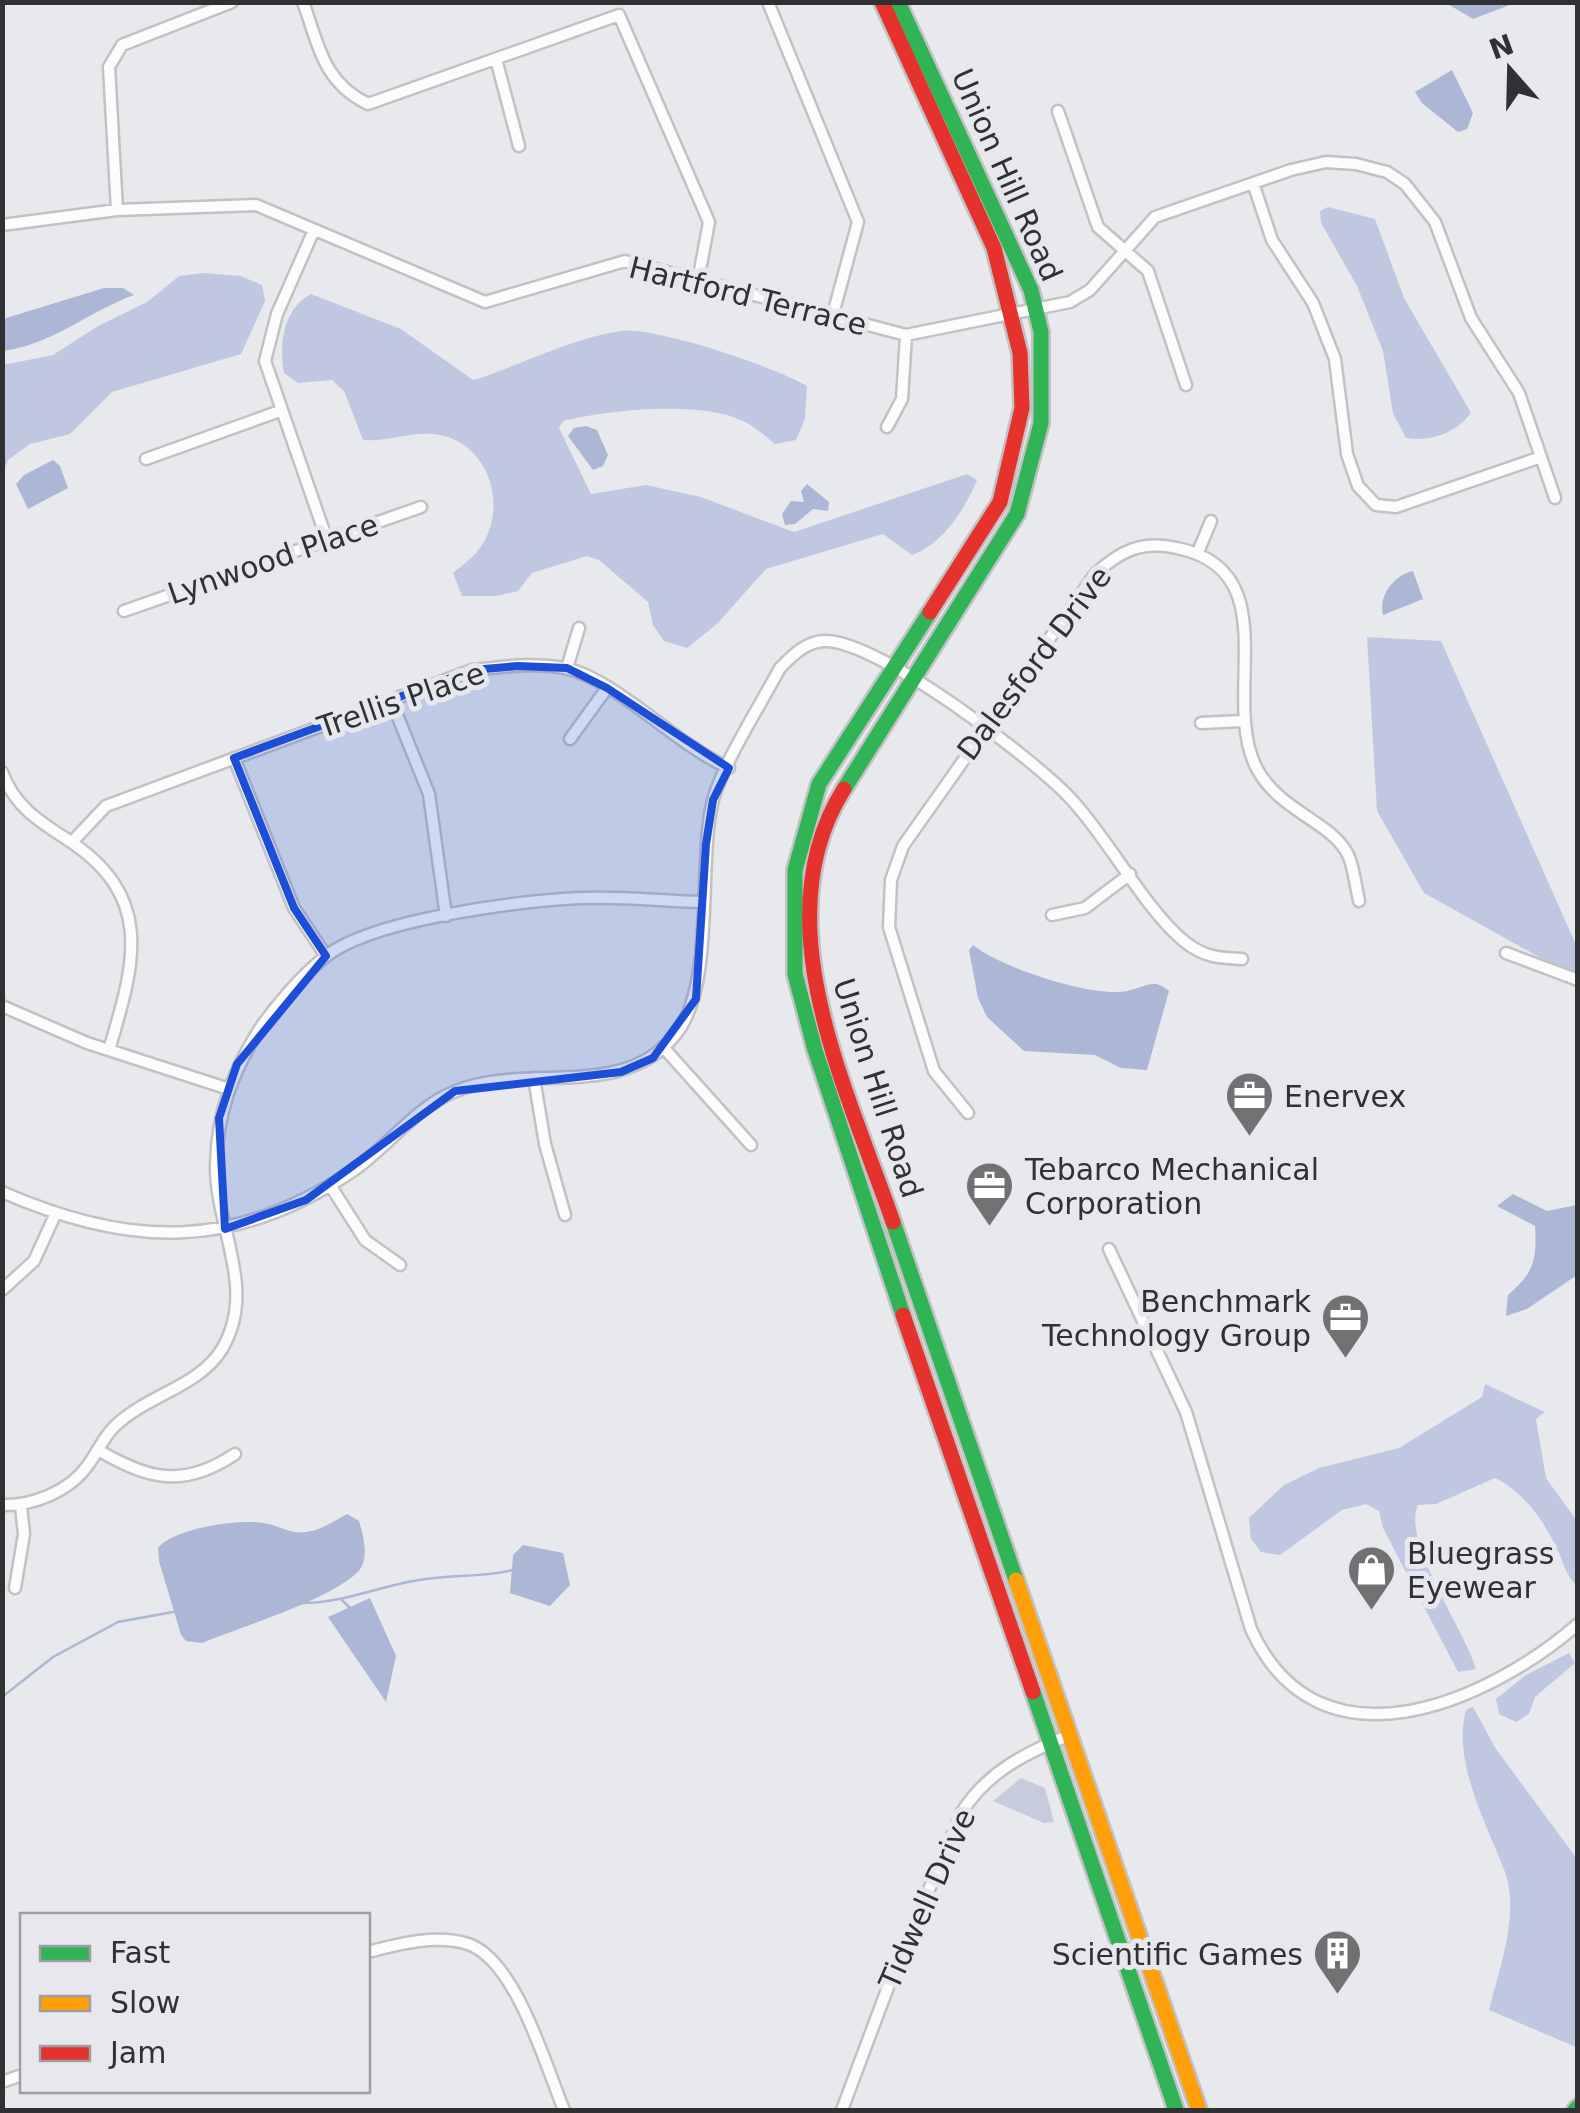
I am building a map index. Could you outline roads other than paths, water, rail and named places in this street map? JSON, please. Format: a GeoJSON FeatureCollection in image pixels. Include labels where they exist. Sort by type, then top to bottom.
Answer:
{"type":"FeatureCollection","features":[{"type":"Feature","properties":{"kind":"street"},"geometry":{"type":"LineString","coordinates":[[117,210],[110,67],[122,45],[232,2]]}},
{"type":"Feature","properties":{"kind":"street"},"geometry":{"type":"LineString","coordinates":[[304,2],[328,70],[343,92],[368,104],[619,15],[708,222],[698,281]]}},
{"type":"Feature","properties":{"kind":"street"},"geometry":{"type":"LineString","coordinates":[[768,2],[858,222],[832,318]]}},
{"type":"Feature","properties":{"kind":"street","name":"Union Hill Road"},"geometry":{"type":"LineString","coordinates":[[882,2],[994,248],[1013,316],[1022,408],[1000,502],[847,734],[809,811],[792,900],[795,974],[821,1067],[1176,2110]]}},
{"type":"Feature","properties":{"kind":"street","name":"Union Hill Road"},"geometry":{"type":"LineString","coordinates":[[898,2],[1012,242],[1037,310],[1043,363],[1042,423],[1026,492],[1007,531],[827,816],[812,880],[809,949],[822,1016],[1199,2110]]}},
{"type":"Feature","properties":{"kind":"street"},"geometry":{"type":"LineString","coordinates":[[496,59],[519,146]]}},
{"type":"Feature","properties":{"kind":"street"},"geometry":{"type":"LineString","coordinates":[[1058,112],[1098,227],[1148,271],[1186,384]]}},
{"type":"Feature","properties":{"kind":"street","name":"Hartford Terrace"},"geometry":{"type":"LineString","coordinates":[[2,225],[117,210],[256,205],[485,302],[625,260],[906,335],[1013,316],[1081,298],[1155,218],[1252,183],[1326,162],[1356,164],[1387,172],[1404,184],[1435,222],[1471,318],[1519,393],[1555,498]]}},
{"type":"Feature","properties":{"kind":"street"},"geometry":{"type":"LineString","coordinates":[[1252,183],[1272,240],[1313,302],[1335,359],[1347,454],[1365,496],[1376,505],[1396,507],[1541,457]]}},
{"type":"Feature","properties":{"kind":"street"},"geometry":{"type":"LineString","coordinates":[[314,230],[277,314],[265,360],[327,540]]}},
{"type":"Feature","properties":{"kind":"street"},"geometry":{"type":"LineString","coordinates":[[887,427],[902,399],[906,335]]}},
{"type":"Feature","properties":{"kind":"street"},"geometry":{"type":"LineString","coordinates":[[146,458],[280,411]]}},
{"type":"Feature","properties":{"kind":"street","name":"Lynwood Place"},"geometry":{"type":"LineString","coordinates":[[124,611],[421,507]]}},
{"type":"Feature","properties":{"kind":"street"},"geometry":{"type":"LineString","coordinates":[[1211,521],[1198,552],[1220,568],[1243,607],[1242,721],[1256,767],[1276,798],[1332,834],[1348,855],[1360,901]]}},
{"type":"Feature","properties":{"kind":"street","name":"Dalesford Drive"},"geometry":{"type":"LineString","coordinates":[[968,1113],[934,1070],[889,927],[891,880],[903,846],[984,726],[1095,574],[1116,554],[1152,545],[1198,552]]}},
{"type":"Feature","properties":{"kind":"street"},"geometry":{"type":"LineString","coordinates":[[567,668],[578,628]]}},
{"type":"Feature","properties":{"kind":"street"},"geometry":{"type":"LineString","coordinates":[[2,1192],[55,1215],[142,1235],[224,1229],[306,1200],[357,1168],[423,1110],[455,1091],[490,1082],[621,1072],[653,1058],[678,1032],[696,999],[712,800],[780,668],[795,652],[820,641],[851,644],[984,726],[1071,798],[1182,940],[1207,957],[1242,959]]}},
{"type":"Feature","properties":{"kind":"street","name":"Trellis Place"},"geometry":{"type":"LineString","coordinates":[[72,842],[106,806],[472,670],[518,666],[567,668],[607,688],[696,754],[728,768]]}},
{"type":"Feature","properties":{"kind":"street"},"geometry":{"type":"LineString","coordinates":[[570,739],[607,688]]}},
{"type":"Feature","properties":{"kind":"street"},"geometry":{"type":"LineString","coordinates":[[390,700],[429,794],[446,916]]}},
{"type":"Feature","properties":{"kind":"street"},"geometry":{"type":"LineString","coordinates":[[1201,723],[1242,721]]}},
{"type":"Feature","properties":{"kind":"street"},"geometry":{"type":"LineString","coordinates":[[234,758],[294,908],[326,956]]}},
{"type":"Feature","properties":{"kind":"street"},"geometry":{"type":"LineString","coordinates":[[2,772],[25,812],[89,853],[121,890],[134,936],[132,972],[109,1050]]}},
{"type":"Feature","properties":{"kind":"street"},"geometry":{"type":"LineString","coordinates":[[1052,916],[1084,908],[1130,874]]}},
{"type":"Feature","properties":{"kind":"street"},"geometry":{"type":"LineString","coordinates":[[2,1504],[22,1506],[56,1492],[85,1470],[110,1430],[142,1402],[193,1380],[221,1352],[236,1321],[239,1282],[224,1229],[216,1169],[219,1118],[238,1064],[269,1016],[326,956],[375,932],[446,916],[582,898],[702,902]]}},
{"type":"Feature","properties":{"kind":"street"},"geometry":{"type":"LineString","coordinates":[[1506,952],[1578,980]]}},
{"type":"Feature","properties":{"kind":"street"},"geometry":{"type":"LineString","coordinates":[[2,1006],[109,1050],[229,1089]]}},
{"type":"Feature","properties":{"kind":"street"},"geometry":{"type":"LineString","coordinates":[[664,1047],[751,1145]]}},
{"type":"Feature","properties":{"kind":"street"},"geometry":{"type":"LineString","coordinates":[[534,1078],[545,1144],[565,1214]]}},
{"type":"Feature","properties":{"kind":"street"},"geometry":{"type":"LineString","coordinates":[[330,1185],[365,1240],[400,1266]]}},
{"type":"Feature","properties":{"kind":"street"},"geometry":{"type":"LineString","coordinates":[[2,1290],[34,1261],[55,1215]]}},
{"type":"Feature","properties":{"kind":"street"},"geometry":{"type":"LineString","coordinates":[[1110,1248],[1186,1412],[1252,1629],[1274,1666],[1296,1687],[1348,1712],[1389,1716],[1420,1712],[1502,1675],[1578,1624]]}},
{"type":"Feature","properties":{"kind":"street"},"geometry":{"type":"LineString","coordinates":[[98,1450],[137,1472],[174,1478],[215,1468],[235,1454]]}},
{"type":"Feature","properties":{"kind":"street"},"geometry":{"type":"LineString","coordinates":[[15,1588],[24,1534],[22,1506]]}},
{"type":"Feature","properties":{"kind":"street","name":"Tidwell Drive"},"geometry":{"type":"LineString","coordinates":[[842,2110],[956,1822],[985,1783],[1019,1758],[1070,1735]]}},
{"type":"Feature","properties":{"kind":"street"},"geometry":{"type":"LineString","coordinates":[[370,1952],[436,1941],[470,1944],[479,1951],[509,1981],[564,2110]]}},
{"type":"Feature","properties":{"kind":"waterway"},"geometry":{"type":"LineString","coordinates":[[303,1603],[419,1580],[513,1570]]}},
{"type":"Feature","properties":{"kind":"waterway"},"geometry":{"type":"LineString","coordinates":[[341,1599],[349,1607]]}},
{"type":"Feature","properties":{"kind":"waterway"},"geometry":{"type":"LineString","coordinates":[[2,1697],[53,1657],[118,1622],[173,1612]]}},
{"type":"Feature","properties":{"kind":"place","name":"Enervex"},"geometry":{"type":"Point","coordinates":[1249,1138]}},
{"type":"Feature","properties":{"kind":"place","name":"Tebarco Mechanical Corporation"},"geometry":{"type":"Point","coordinates":[990,1228]}},
{"type":"Feature","properties":{"kind":"place","name":"Benchmark Technology Group"},"geometry":{"type":"Point","coordinates":[1346,1360]}},
{"type":"Feature","properties":{"kind":"place","name":"Bluegrass Eyewear"},"geometry":{"type":"Point","coordinates":[1372,1612]}},
{"type":"Feature","properties":{"kind":"place","name":"Scientific Games"},"geometry":{"type":"Point","coordinates":[1338,1996]}}]}
